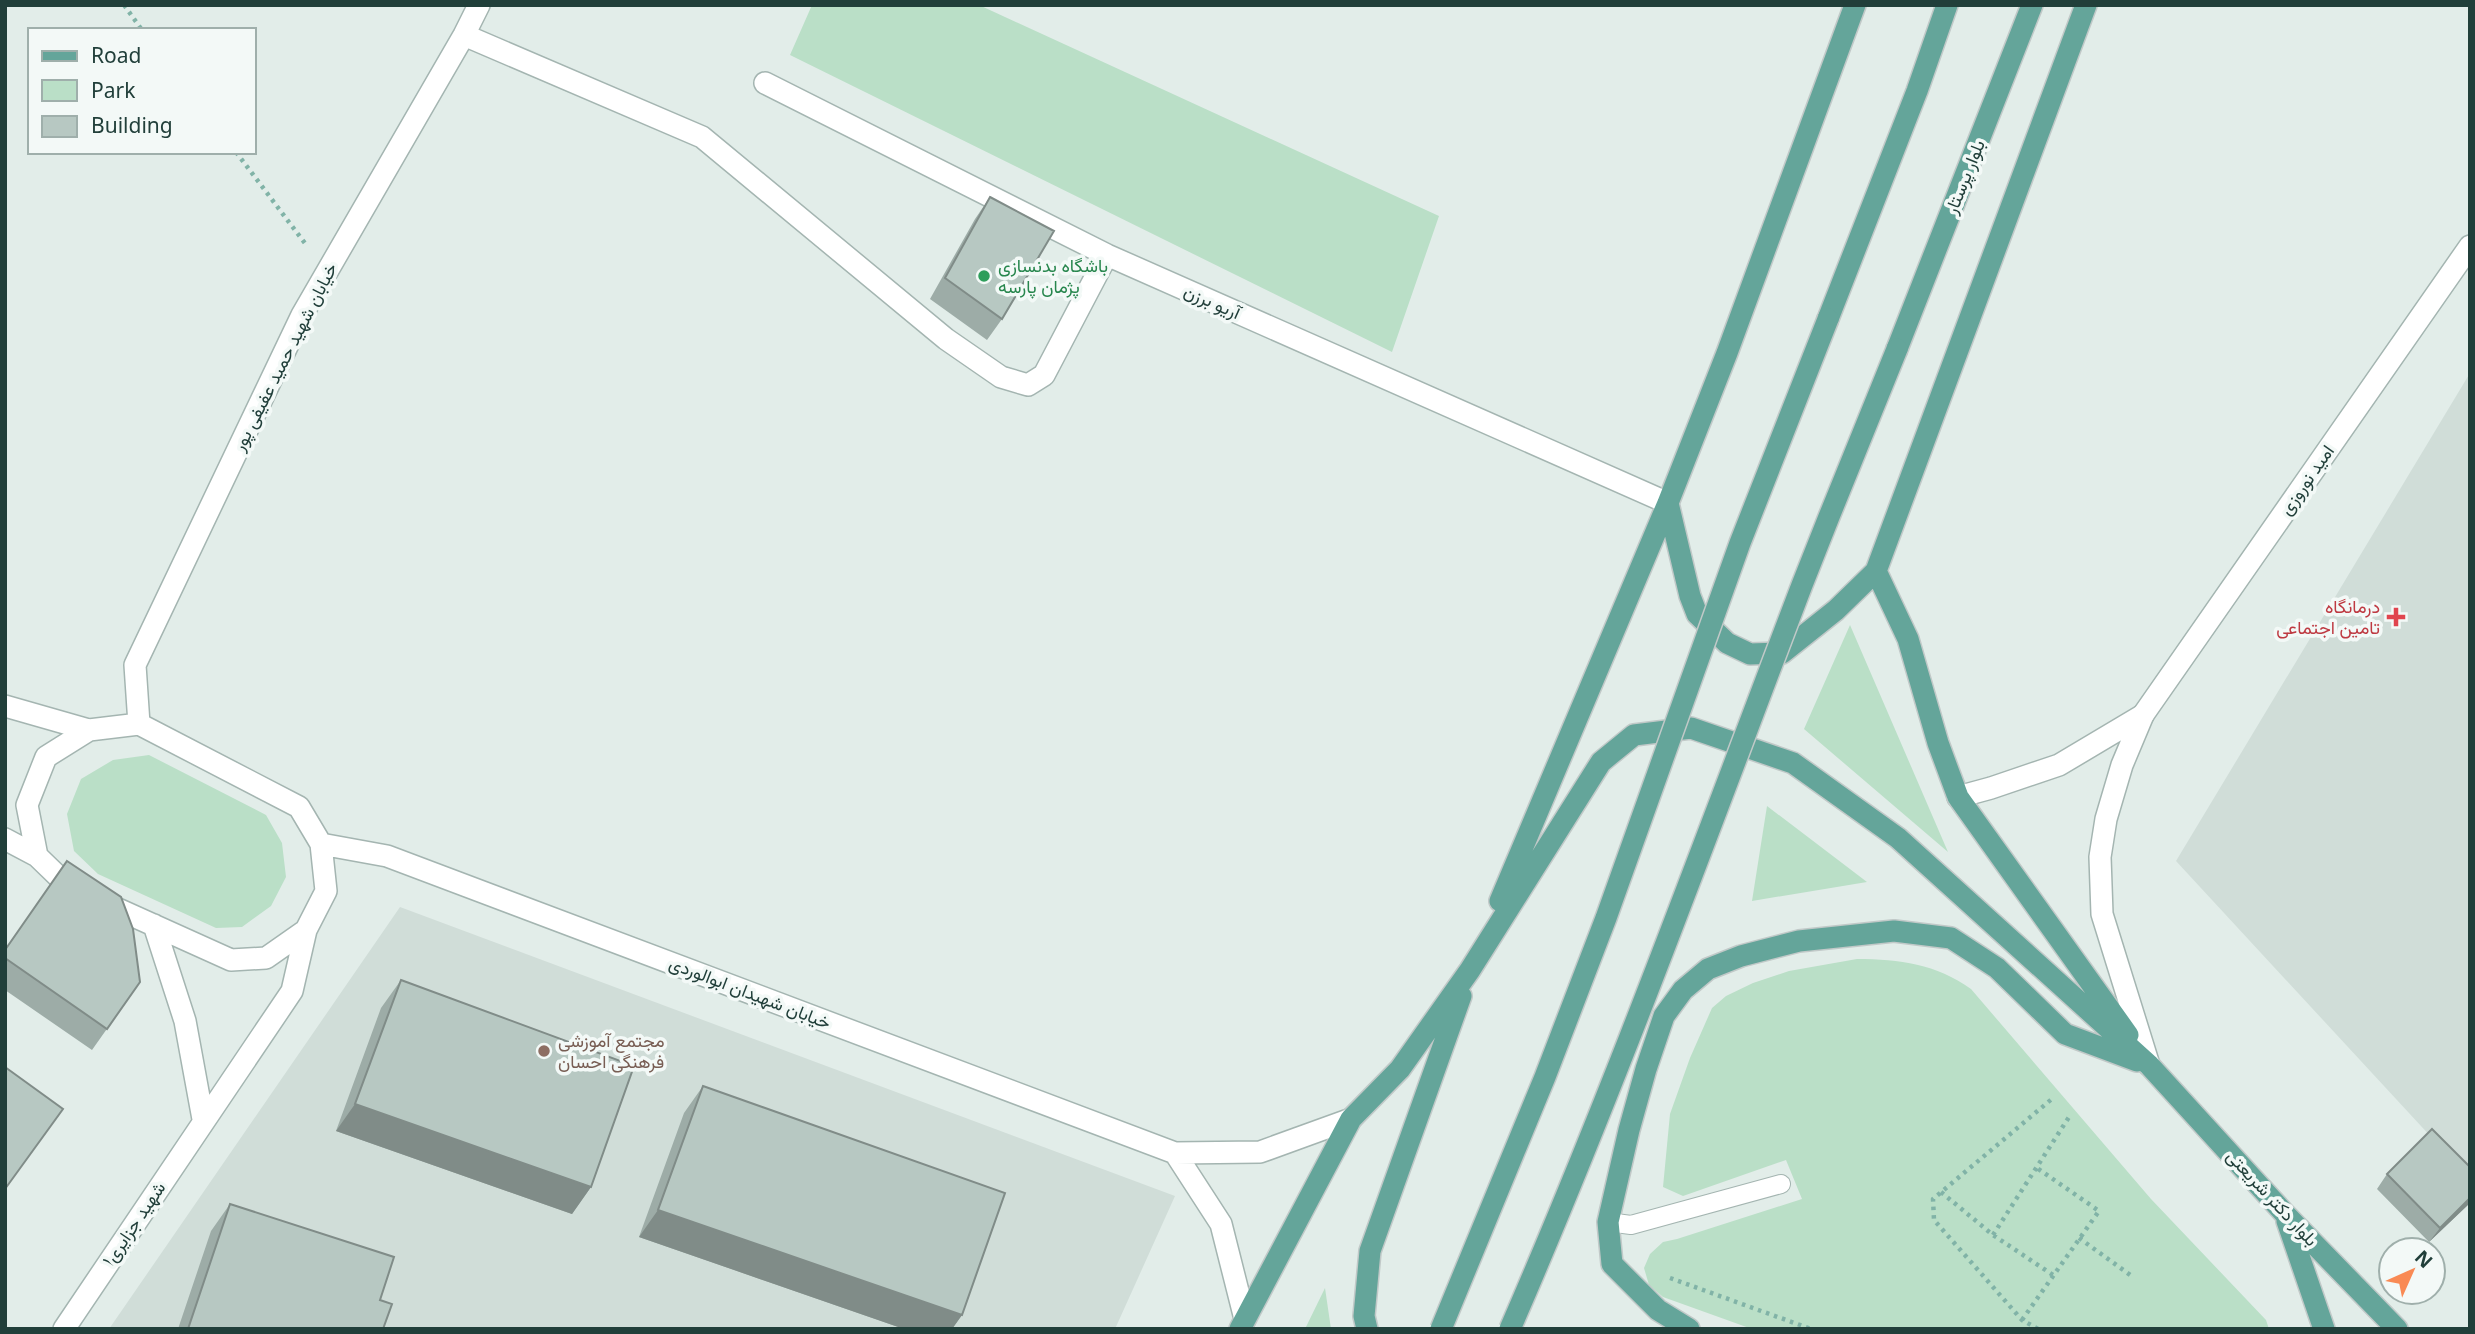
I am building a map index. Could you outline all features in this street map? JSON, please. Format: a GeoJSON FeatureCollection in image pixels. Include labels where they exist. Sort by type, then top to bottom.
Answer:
{"type":"FeatureCollection","features":[{"type":"Feature","properties":{"kind":"main road"},"geometry":{"type":"LineString","coordinates":[[1367,1329],[1364,1316],[1370,1251],[1470,970],[1668,503],[1727,354],[1855,5]]}},
{"type":"Feature","properties":{"kind":"main road"},"geometry":{"type":"LineString","coordinates":[[1441,1329],[1545,1077],[1606,918],[1740,543],[1917,91],[1947,5]]}},
{"type":"Feature","properties":{"kind":"main road","name":"بلوار پرستار"},"geometry":{"type":"LineString","coordinates":[[1510,1329],[1566,1200],[1808,570],[2032,5]]}},
{"type":"Feature","properties":{"kind":"main road"},"geometry":{"type":"LineString","coordinates":[[1668,503],[1690,596],[1697,614],[1727,643],[1750,654],[1782,653],[1836,610],[1876,571],[2086,5]]}},
{"type":"Feature","properties":{"kind":"main road"},"geometry":{"type":"LineString","coordinates":[[1876,571],[1908,639],[1924,700],[1958,797],[2149,1065]]}},
{"type":"Feature","properties":{"kind":"main road"},"geometry":{"type":"LineString","coordinates":[[1242,1324],[1350,1119],[1400,1069],[1470,970],[1601,762],[1634,736],[1691,728],[1793,763],[1898,838],[2149,1065]]}},
{"type":"Feature","properties":{"kind":"main road"},"geometry":{"type":"LineString","coordinates":[[1689,1329],[1658,1310],[1612,1264],[1608,1222],[1639,1093],[1664,1016],[1683,990],[1708,969],[1741,956],[1799,942],[1894,931],[1951,938],[1997,968],[2065,1034],[2149,1065]]}},
{"type":"Feature","properties":{"kind":"main road","name":"بلوار دکتر شریعتی"},"geometry":{"type":"LineString","coordinates":[[2149,1065],[2284,1213],[2397,1329]]}},
{"type":"Feature","properties":{"kind":"main road"},"geometry":{"type":"LineString","coordinates":[[2284,1213],[2324,1329]]}},
{"type":"Feature","properties":{"kind":"street","name":"خیابان شهید حمید عفیفی پور"},"geometry":{"type":"LineString","coordinates":[[139,724],[135,665],[302,315],[479,5]]}},
{"type":"Feature","properties":{"kind":"street"},"geometry":{"type":"LineString","coordinates":[[464,35],[702,137],[946,339],[1001,377],[1028,385],[1044,375],[1107,255]]}},
{"type":"Feature","properties":{"kind":"street","name":"آریو برزن"},"geometry":{"type":"LineString","coordinates":[[765,83],[1107,255],[1668,503]]}},
{"type":"Feature","properties":{"kind":"street","name":"امید نوروزی"},"geometry":{"type":"LineString","coordinates":[[2149,1065],[2102,914],[2100,857],[2106,819],[2122,765],[2143,715],[2470,246]]}},
{"type":"Feature","properties":{"kind":"street"},"geometry":{"type":"LineString","coordinates":[[5,706],[89,730],[139,724],[299,807],[321,844],[326,891],[306,930],[266,958],[231,960],[69,887],[37,856],[5,839]]}},
{"type":"Feature","properties":{"kind":"street","name":"امید نوروزی"},"geometry":{"type":"LineString","coordinates":[[1958,797],[2059,765],[2143,715]]}},
{"type":"Feature","properties":{"kind":"street"},"geometry":{"type":"LineString","coordinates":[[37,856],[27,805],[46,757],[89,730]]}},
{"type":"Feature","properties":{"kind":"street","name":"خیابان شهیدان ابوالوردی"},"geometry":{"type":"LineString","coordinates":[[321,844],[387,856],[1175,1153],[1260,1152],[1350,1119]]}},
{"type":"Feature","properties":{"kind":"street"},"geometry":{"type":"LineString","coordinates":[[154,925],[185,1021],[203,1119]]}},
{"type":"Feature","properties":{"kind":"street","name":"شهید جزایری۱"},"geometry":{"type":"LineString","coordinates":[[64,1329],[203,1119],[292,991],[306,930]]}},
{"type":"Feature","properties":{"kind":"street"},"geometry":{"type":"LineString","coordinates":[[1175,1153],[1221,1224],[1242,1324]]}},
{"type":"Feature","properties":{"kind":"lane"},"geometry":{"type":"LineString","coordinates":[[1608,1222],[1631,1225],[1781,1184]]}},
{"type":"Feature","properties":{"kind":"path"},"geometry":{"type":"LineString","coordinates":[[124,5],[141,28]]}},
{"type":"Feature","properties":{"kind":"path"},"geometry":{"type":"LineString","coordinates":[[238,154],[327,272]]}},
{"type":"Feature","properties":{"kind":"path"},"geometry":{"type":"LineString","coordinates":[[2038,1329],[2022,1320],[1934,1220],[1933,1199],[2053,1098]]}},
{"type":"Feature","properties":{"kind":"path"},"geometry":{"type":"LineString","coordinates":[[1993,1234],[2069,1116]]}},
{"type":"Feature","properties":{"kind":"path"},"geometry":{"type":"LineString","coordinates":[[2022,1320],[2099,1211],[2036,1168]]}},
{"type":"Feature","properties":{"kind":"path"},"geometry":{"type":"LineString","coordinates":[[1941,1192],[1993,1234],[2054,1275]]}},
{"type":"Feature","properties":{"kind":"path"},"geometry":{"type":"LineString","coordinates":[[2079,1238],[2133,1277]]}},
{"type":"Feature","properties":{"kind":"path"},"geometry":{"type":"LineString","coordinates":[[1670,1278],[1811,1329]]}},
{"type":"Feature","properties":{"kind":"shaded area","name":"درمانگاه تامین اجتماعی"},"geometry":{"type":"Polygon","coordinates":[[[2470,373],[2470,1179],[2176,861],[2470,373]]]}},
{"type":"Feature","properties":{"kind":"shaded area","name":"مجتمع آموزشی فرهنگی احسان"},"geometry":{"type":"Polygon","coordinates":[[[400,907],[1175,1196],[1115,1329],[109,1329],[400,907]]]}},
{"type":"Feature","properties":{"kind":"green space"},"geometry":{"type":"Polygon","coordinates":[[[812,5],[979,5],[1439,216],[1392,352],[790,55],[812,5]]]}},
{"type":"Feature","properties":{"kind":"green space"},"geometry":{"type":"Polygon","coordinates":[[[1850,625],[1948,852],[1804,729],[1850,625]]]}},
{"type":"Feature","properties":{"kind":"green space"},"geometry":{"type":"Polygon","coordinates":[[[149,755],[266,815],[282,843],[286,877],[271,906],[242,927],[216,928],[98,874],[74,851],[67,814],[81,779],[113,760],[149,755]]]}},
{"type":"Feature","properties":{"kind":"green space"},"geometry":{"type":"Polygon","coordinates":[[[1767,806],[1867,882],[1752,901],[1767,806]]]}},
{"type":"Feature","properties":{"kind":"green space"},"geometry":{"type":"Polygon","coordinates":[[[1857,959],[1917,965],[1944,974],[1971,989],[2151,1199],[2266,1320],[2269,1329],[1752,1329],[1663,1297],[1649,1285],[1644,1268],[1650,1254],[1663,1242],[1802,1199],[1786,1160],[1683,1196],[1663,1187],[1670,1114],[1712,1008],[1726,996],[1753,983],[1789,971],[1857,959]]]}},
{"type":"Feature","properties":{"kind":"green space"},"geometry":{"type":"Polygon","coordinates":[[[1325,1288],[1331,1329],[1305,1329],[1325,1288]]]}},
{"type":"Feature","properties":{"kind":"building","name":"باشگاه بدنسازی پژمان پارسه"},"geometry":{"type":"Polygon","coordinates":[[[990,197],[1054,231],[1002,319],[945,278],[990,197]]]}},
{"type":"Feature","properties":{"kind":"building"},"geometry":{"type":"Polygon","coordinates":[[[67,861],[121,897],[133,929],[140,982],[107,1029],[5,958],[5,950],[67,861]]]}},
{"type":"Feature","properties":{"kind":"building"},"geometry":{"type":"Polygon","coordinates":[[[401,980],[634,1066],[591,1187],[355,1104],[401,980]]]}},
{"type":"Feature","properties":{"kind":"building"},"geometry":{"type":"Polygon","coordinates":[[[5,1067],[63,1109],[5,1189],[5,1067]]]}},
{"type":"Feature","properties":{"kind":"building"},"geometry":{"type":"Polygon","coordinates":[[[703,1086],[1005,1193],[962,1315],[658,1210],[703,1086]]]}},
{"type":"Feature","properties":{"kind":"building"},"geometry":{"type":"Polygon","coordinates":[[[2432,1129],[2470,1167],[2470,1198],[2440,1228],[2387,1174],[2432,1129]]]}},
{"type":"Feature","properties":{"kind":"building"},"geometry":{"type":"Polygon","coordinates":[[[230,1204],[394,1257],[380,1300],[392,1304],[383,1329],[188,1329],[230,1204]]]}},
{"type":"Feature","properties":{"kind":"place","name":"باشگاه بدنسازی پژمان پارسه"},"geometry":{"type":"Point","coordinates":[984,276]}},
{"type":"Feature","properties":{"kind":"place","name":"درمانگاه تامین اجتماعی"},"geometry":{"type":"Point","coordinates":[2396,617]}},
{"type":"Feature","properties":{"kind":"place","name":"مجتمع آموزشی فرهنگی احسان"},"geometry":{"type":"Point","coordinates":[544,1051]}}]}
